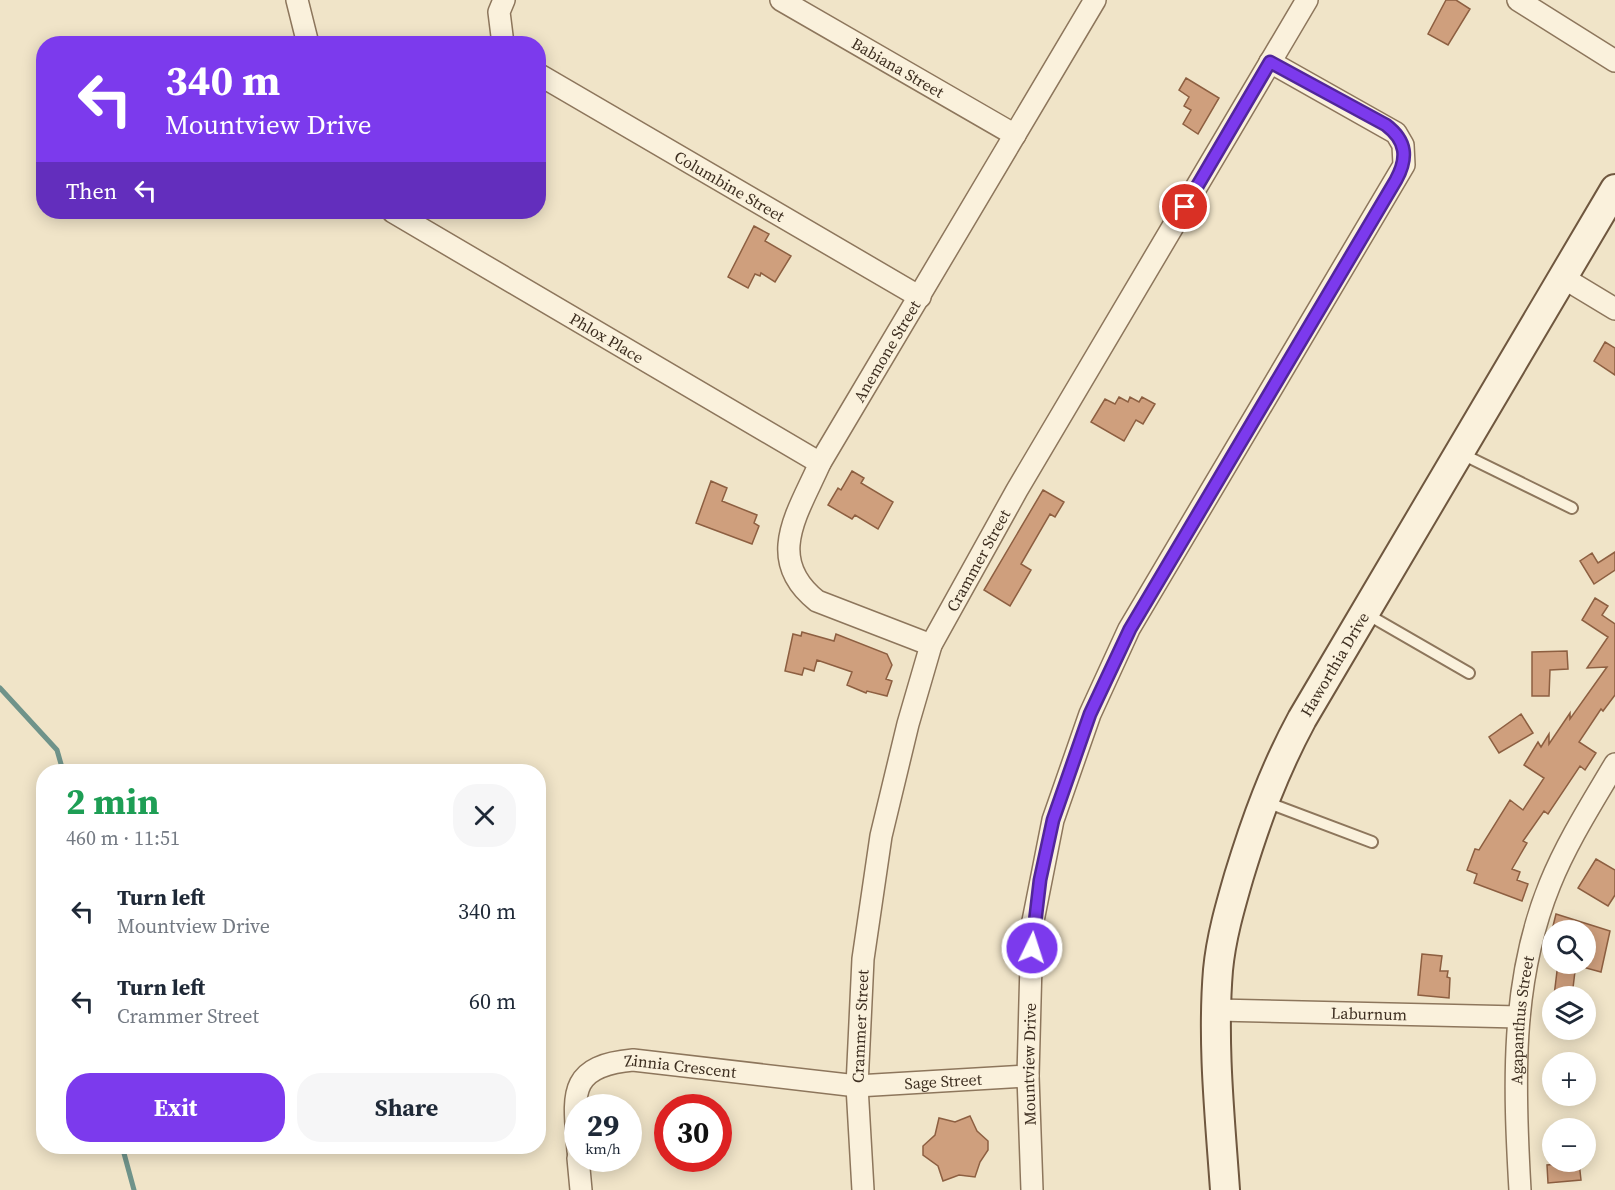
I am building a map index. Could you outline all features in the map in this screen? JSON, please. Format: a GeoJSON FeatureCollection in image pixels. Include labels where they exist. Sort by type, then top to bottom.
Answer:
{"type":"FeatureCollection","features":[{"type":"Feature","properties":{"kind":"street"},"geometry":{"type":"LineString","coordinates":[[297,0],[306,36]]}},
{"type":"Feature","properties":{"kind":"street"},"geometry":{"type":"LineString","coordinates":[[502,36],[499,12],[504,0]]}},
{"type":"Feature","properties":{"kind":"street","name":"Babiana Street"},"geometry":{"type":"LineString","coordinates":[[781,0],[1015,135]]}},
{"type":"Feature","properties":{"kind":"street","name":"Anemone Street"},"geometry":{"type":"LineString","coordinates":[[931,645],[817,601],[798,583],[789,564],[788,543],[819,463],[1095,0]]}},
{"type":"Feature","properties":{"kind":"street","name":"Crammer Street"},"geometry":{"type":"LineString","coordinates":[[863,1190],[857,1086],[863,959],[881,836],[931,645],[1017,490],[1307,0]]}},
{"type":"Feature","properties":{"kind":"street"},"geometry":{"type":"LineString","coordinates":[[1518,0],[1615,61]]}},
{"type":"Feature","properties":{"kind":"street","name":"Mountview Drive"},"geometry":{"type":"LineString","coordinates":[[1032,1190],[1028,1076],[1032,926],[1053,820],[1090,714],[1130,629],[1404,165],[1403,145],[1396,133],[1270,62]]}},
{"type":"Feature","properties":{"kind":"street","name":"Columbine Street"},"geometry":{"type":"LineString","coordinates":[[546,79],[920,297]]}},
{"type":"Feature","properties":{"kind":"street","name":"Haworthia Drive"},"geometry":{"type":"LineString","coordinates":[[1225,1190],[1219,1107],[1218,969],[1228,916],[1276,766],[1615,189]]}},
{"type":"Feature","properties":{"kind":"street","name":"Phlox Place"},"geometry":{"type":"LineString","coordinates":[[405,219],[819,463]]}},
{"type":"Feature","properties":{"kind":"street"},"geometry":{"type":"LineString","coordinates":[[1562,277],[1615,309]]}},
{"type":"Feature","properties":{"kind":"street","name":"Agapanthus Street"},"geometry":{"type":"LineString","coordinates":[[1520,1190],[1515,1058],[1530,944],[1550,884],[1579,825],[1615,764]]}},
{"type":"Feature","properties":{"kind":"street","name":"Laburnum"},"geometry":{"type":"LineString","coordinates":[[1217,1010],[1519,1017]]}},
{"type":"Feature","properties":{"kind":"street","name":"Zinnia Crescent"},"geometry":{"type":"LineString","coordinates":[[577,1094],[578,1087],[587,1074],[598,1065],[633,1060],[857,1086]]}},
{"type":"Feature","properties":{"kind":"street","name":"Sage Street"},"geometry":{"type":"LineString","coordinates":[[857,1086],[1028,1076]]}},
{"type":"Feature","properties":{"kind":"street"},"geometry":{"type":"LineString","coordinates":[[579,1172],[581,1190]]}},
{"type":"Feature","properties":{"kind":"lane"},"geometry":{"type":"LineString","coordinates":[[1460,452],[1572,508]]}},
{"type":"Feature","properties":{"kind":"lane"},"geometry":{"type":"LineString","coordinates":[[1365,612],[1469,673]]}},
{"type":"Feature","properties":{"kind":"lane"},"geometry":{"type":"LineString","coordinates":[[1263,801],[1372,842]]}},
{"type":"Feature","properties":{"kind":"building"},"geometry":{"type":"Polygon","coordinates":[[[1446,0],[1456,0],[1470,9],[1448,45],[1428,34],[1446,0]]]}},
{"type":"Feature","properties":{"kind":"building"},"geometry":{"type":"Polygon","coordinates":[[[1186,78],[1219,98],[1198,134],[1183,124],[1191,110],[1184,106],[1189,97],[1179,90],[1186,78]]]}},
{"type":"Feature","properties":{"kind":"building"},"geometry":{"type":"Polygon","coordinates":[[[754,226],[769,234],[765,241],[791,256],[775,282],[761,273],[760,276],[755,274],[748,288],[728,277],[754,226]]]}},
{"type":"Feature","properties":{"kind":"building"},"geometry":{"type":"Polygon","coordinates":[[[1605,342],[1615,348],[1615,375],[1594,361],[1605,342]]]}},
{"type":"Feature","properties":{"kind":"building"},"geometry":{"type":"Polygon","coordinates":[[[1119,397],[1128,402],[1130,397],[1139,402],[1142,397],[1155,404],[1143,424],[1136,420],[1124,441],[1091,422],[1105,399],[1115,404],[1119,397]]]}},
{"type":"Feature","properties":{"kind":"building"},"geometry":{"type":"Polygon","coordinates":[[[852,471],[864,478],[861,483],[893,502],[878,529],[855,515],[852,519],[828,505],[838,488],[841,490],[852,471]]]}},
{"type":"Feature","properties":{"kind":"building"},"geometry":{"type":"Polygon","coordinates":[[[711,481],[727,488],[722,501],[757,515],[754,523],[759,526],[752,544],[696,523],[711,481]]]}},
{"type":"Feature","properties":{"kind":"building"},"geometry":{"type":"Polygon","coordinates":[[[1043,490],[1064,502],[1055,517],[1050,514],[1021,564],[1031,570],[1010,606],[984,590],[1043,490]]]}},
{"type":"Feature","properties":{"kind":"building"},"geometry":{"type":"Polygon","coordinates":[[[1615,552],[1615,570],[1594,584],[1580,561],[1592,553],[1598,563],[1615,552]]]}},
{"type":"Feature","properties":{"kind":"building"},"geometry":{"type":"Polygon","coordinates":[[[1595,598],[1608,606],[1602,615],[1615,624],[1615,695],[1603,711],[1601,709],[1579,742],[1596,753],[1585,770],[1580,766],[1548,814],[1544,811],[1523,841],[1527,843],[1512,869],[1520,872],[1517,880],[1528,884],[1522,901],[1474,883],[1477,874],[1467,870],[1475,849],[1479,850],[1510,800],[1523,810],[1544,778],[1524,765],[1538,742],[1541,747],[1549,734],[1549,744],[1570,713],[1570,719],[1607,667],[1587,668],[1608,637],[1582,620],[1595,598]]]}},
{"type":"Feature","properties":{"kind":"building"},"geometry":{"type":"Polygon","coordinates":[[[802,632],[834,641],[836,634],[887,654],[892,665],[886,679],[892,681],[887,696],[867,691],[866,693],[847,685],[852,672],[817,660],[814,671],[804,668],[802,675],[785,671],[793,634],[801,636],[802,632]]]}},
{"type":"Feature","properties":{"kind":"building"},"geometry":{"type":"Polygon","coordinates":[[[1567,651],[1568,669],[1550,670],[1549,696],[1532,696],[1532,652],[1567,651]]]}},
{"type":"Feature","properties":{"kind":"building"},"geometry":{"type":"Polygon","coordinates":[[[1521,714],[1533,733],[1499,753],[1489,737],[1521,714]]]}},
{"type":"Feature","properties":{"kind":"building"},"geometry":{"type":"Polygon","coordinates":[[[1596,859],[1615,870],[1615,895],[1608,906],[1578,888],[1596,859]]]}},
{"type":"Feature","properties":{"kind":"building"},"geometry":{"type":"Polygon","coordinates":[[[1556,914],[1575,920],[1554,920],[1556,914]]]}},
{"type":"Feature","properties":{"kind":"building"},"geometry":{"type":"Polygon","coordinates":[[[1596,927],[1610,931],[1601,972],[1596,971],[1596,927]]]}},
{"type":"Feature","properties":{"kind":"building"},"geometry":{"type":"Polygon","coordinates":[[[1422,954],[1442,956],[1440,971],[1448,971],[1449,998],[1418,995],[1422,954]]]}},
{"type":"Feature","properties":{"kind":"building"},"geometry":{"type":"Polygon","coordinates":[[[1557,974],[1575,974],[1573,986],[1555,986],[1557,974]]]}},
{"type":"Feature","properties":{"kind":"building"},"geometry":{"type":"Polygon","coordinates":[[[970,1116],[977,1131],[988,1141],[988,1150],[980,1162],[975,1177],[959,1175],[943,1181],[938,1166],[923,1155],[923,1146],[935,1135],[939,1118],[955,1122],[970,1116]]]}},
{"type":"Feature","properties":{"kind":"building"},"geometry":{"type":"Polygon","coordinates":[[[1547,1172],[1580,1172],[1581,1180],[1548,1183],[1547,1172]]]}},
{"type":"Feature","properties":{"kind":"waterway"},"geometry":{"type":"LineString","coordinates":[[0,688],[57,750],[61,764]]}},
{"type":"Feature","properties":{"kind":"waterway"},"geometry":{"type":"LineString","coordinates":[[124,1154],[134,1190]]}},
{"type":"Feature","properties":{"kind":"route"},"geometry":{"type":"LineString","coordinates":[[1032,948],[1032,926],[1053,820],[1090,714],[1130,629],[1396,180],[1404,165],[1406,155],[1396,133],[1386,125],[1270,62],[1185,207]]}}]}
